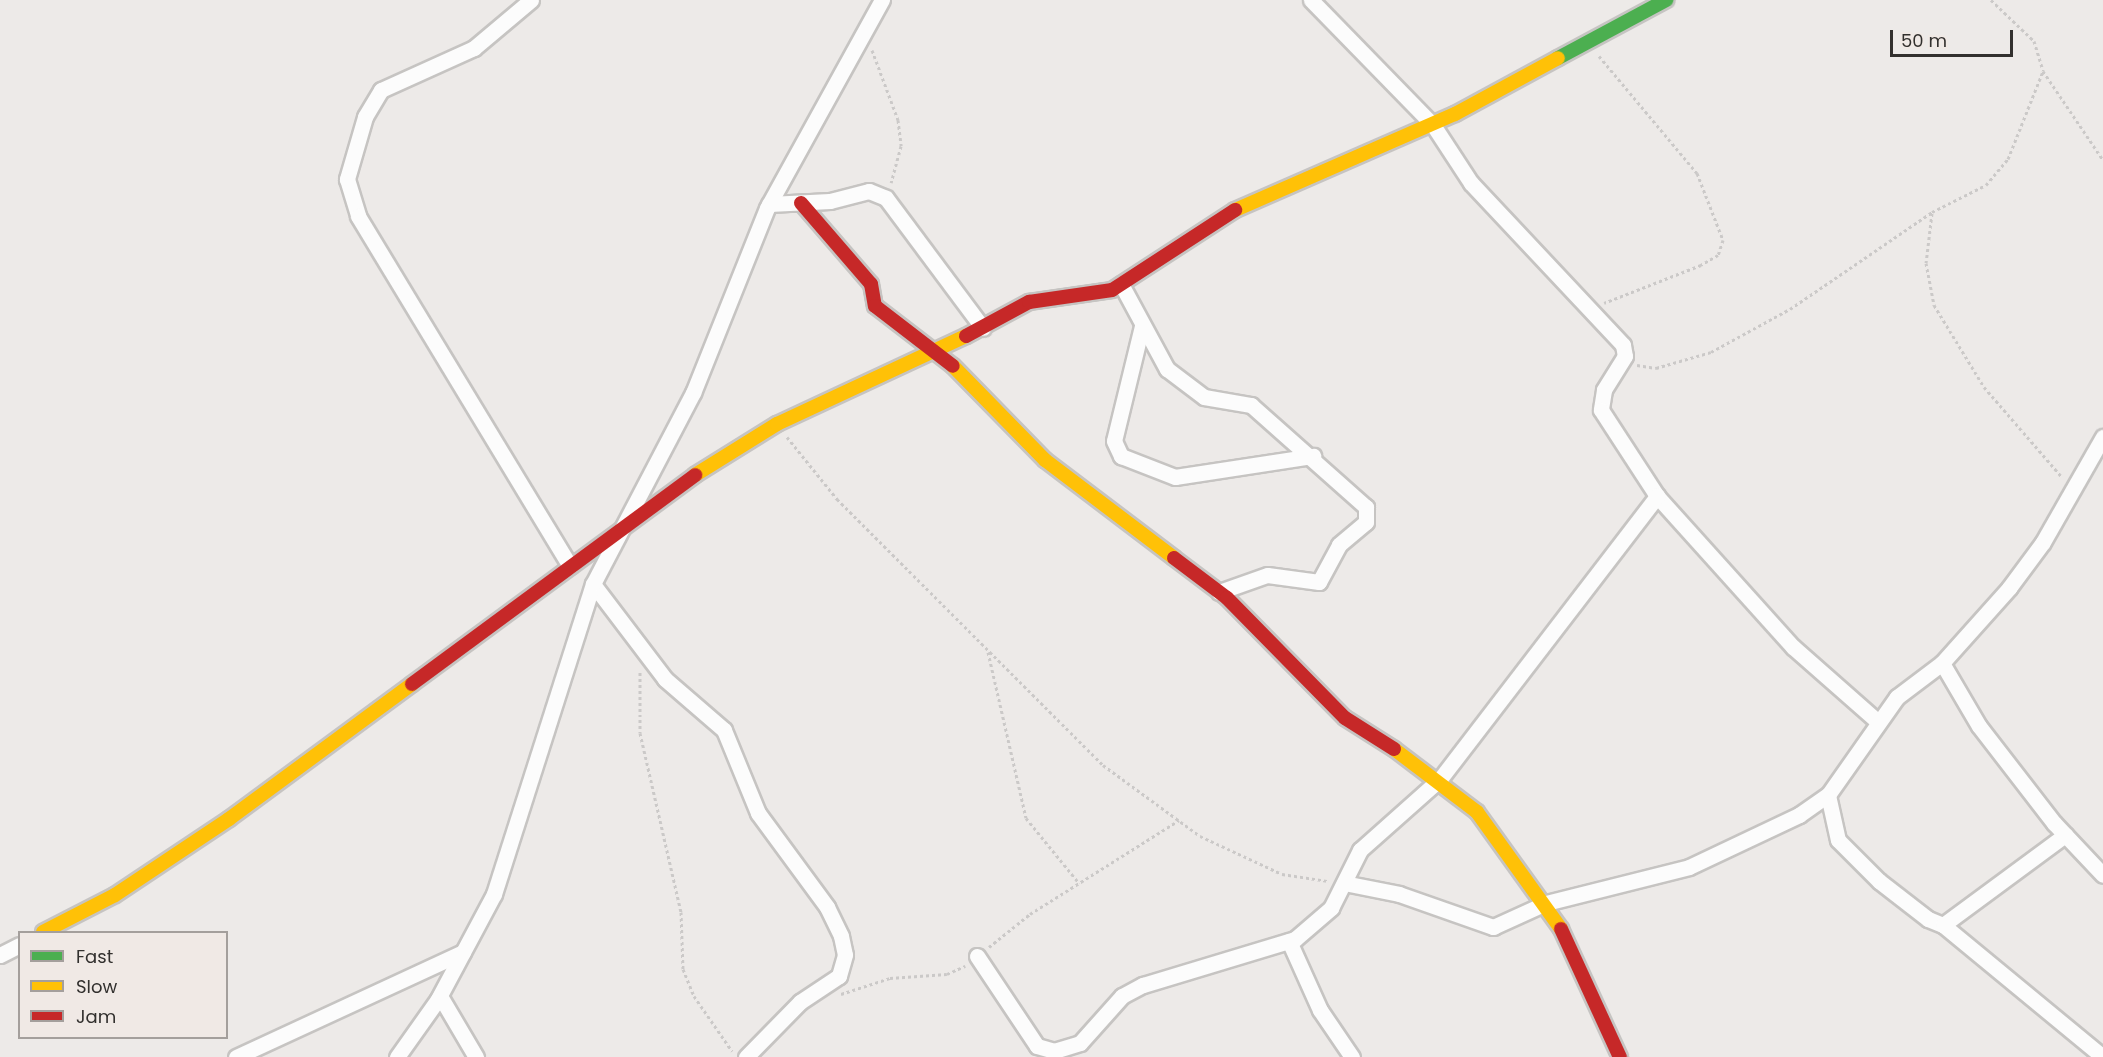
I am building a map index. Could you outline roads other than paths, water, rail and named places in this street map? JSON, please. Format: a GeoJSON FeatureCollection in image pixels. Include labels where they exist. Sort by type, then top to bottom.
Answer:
{"type":"FeatureCollection","features":[{"type":"Feature","properties":{"kind":"street"},"geometry":{"type":"LineString","coordinates":[[531,0],[474,48],[381,90],[365,117],[347,179],[358,216],[570,566]]}},
{"type":"Feature","properties":{"kind":"street"},"geometry":{"type":"LineString","coordinates":[[399,1056],[440,996],[494,894],[593,584],[629,523],[693,393],[770,204],[882,0]]}},
{"type":"Feature","properties":{"kind":"street"},"geometry":{"type":"LineString","coordinates":[[1311,0],[1432,125],[1471,183],[1623,345],[1622,362],[1604,390],[1601,410],[1657,496],[1793,647],[1878,722]]}},
{"type":"Feature","properties":{"kind":"street"},"geometry":{"type":"LineString","coordinates":[[47,931],[115,895],[229,819],[717,459],[777,424],[938,351],[1046,297],[1100,294],[1121,284],[1245,202],[1432,125],[1666,0]]}},
{"type":"Feature","properties":{"kind":"street"},"geometry":{"type":"LineString","coordinates":[[770,204],[801,203],[870,191],[886,198],[983,328]]}},
{"type":"Feature","properties":{"kind":"street"},"geometry":{"type":"LineString","coordinates":[[801,203],[861,270],[872,287],[875,306],[938,351],[1045,460],[1219,592],[1345,718],[1440,779],[1494,830],[1546,903],[1581,965],[1620,1057]]}},
{"type":"Feature","properties":{"kind":"street"},"geometry":{"type":"LineString","coordinates":[[1121,284],[1167,369],[1204,397],[1251,405],[1313,456],[1362,502],[1366,522],[1339,545],[1314,584],[1267,575],[1219,592]]}},
{"type":"Feature","properties":{"kind":"street"},"geometry":{"type":"LineString","coordinates":[[1142,326],[1114,441],[1121,456],[1175,477],[1313,456]]}},
{"type":"Feature","properties":{"kind":"street"},"geometry":{"type":"LineString","coordinates":[[1344,883],[1399,894],[1493,927],[1546,903],[1689,867],[1828,795],[1896,697],[1942,663],[2009,588],[2073,489],[2103,437]]}},
{"type":"Feature","properties":{"kind":"street"},"geometry":{"type":"LineString","coordinates":[[977,956],[1037,1046],[1054,1051],[1080,1043],[1122,996],[1143,985],[1289,941],[1331,908],[1360,850],[1440,779],[1657,496]]}},
{"type":"Feature","properties":{"kind":"street"},"geometry":{"type":"LineString","coordinates":[[593,584],[666,679],[724,730],[758,813],[827,908],[840,936],[845,955],[839,976],[800,1002],[747,1057]]}},
{"type":"Feature","properties":{"kind":"street"},"geometry":{"type":"LineString","coordinates":[[1942,663],[1979,726],[2065,835],[2103,875]]}},
{"type":"Feature","properties":{"kind":"street"},"geometry":{"type":"LineString","coordinates":[[1828,795],[1838,840],[1879,881],[1928,919],[1943,925],[2103,1057]]}},
{"type":"Feature","properties":{"kind":"street"},"geometry":{"type":"LineString","coordinates":[[1943,925],[2065,835]]}},
{"type":"Feature","properties":{"kind":"street"},"geometry":{"type":"LineString","coordinates":[[1289,941],[1320,1010],[1352,1057]]}},
{"type":"Feature","properties":{"kind":"street"},"geometry":{"type":"LineString","coordinates":[[0,955],[18,946]]}},
{"type":"Feature","properties":{"kind":"street"},"geometry":{"type":"LineString","coordinates":[[236,1057],[463,952]]}},
{"type":"Feature","properties":{"kind":"street"},"geometry":{"type":"LineString","coordinates":[[440,996],[476,1057]]}}]}
